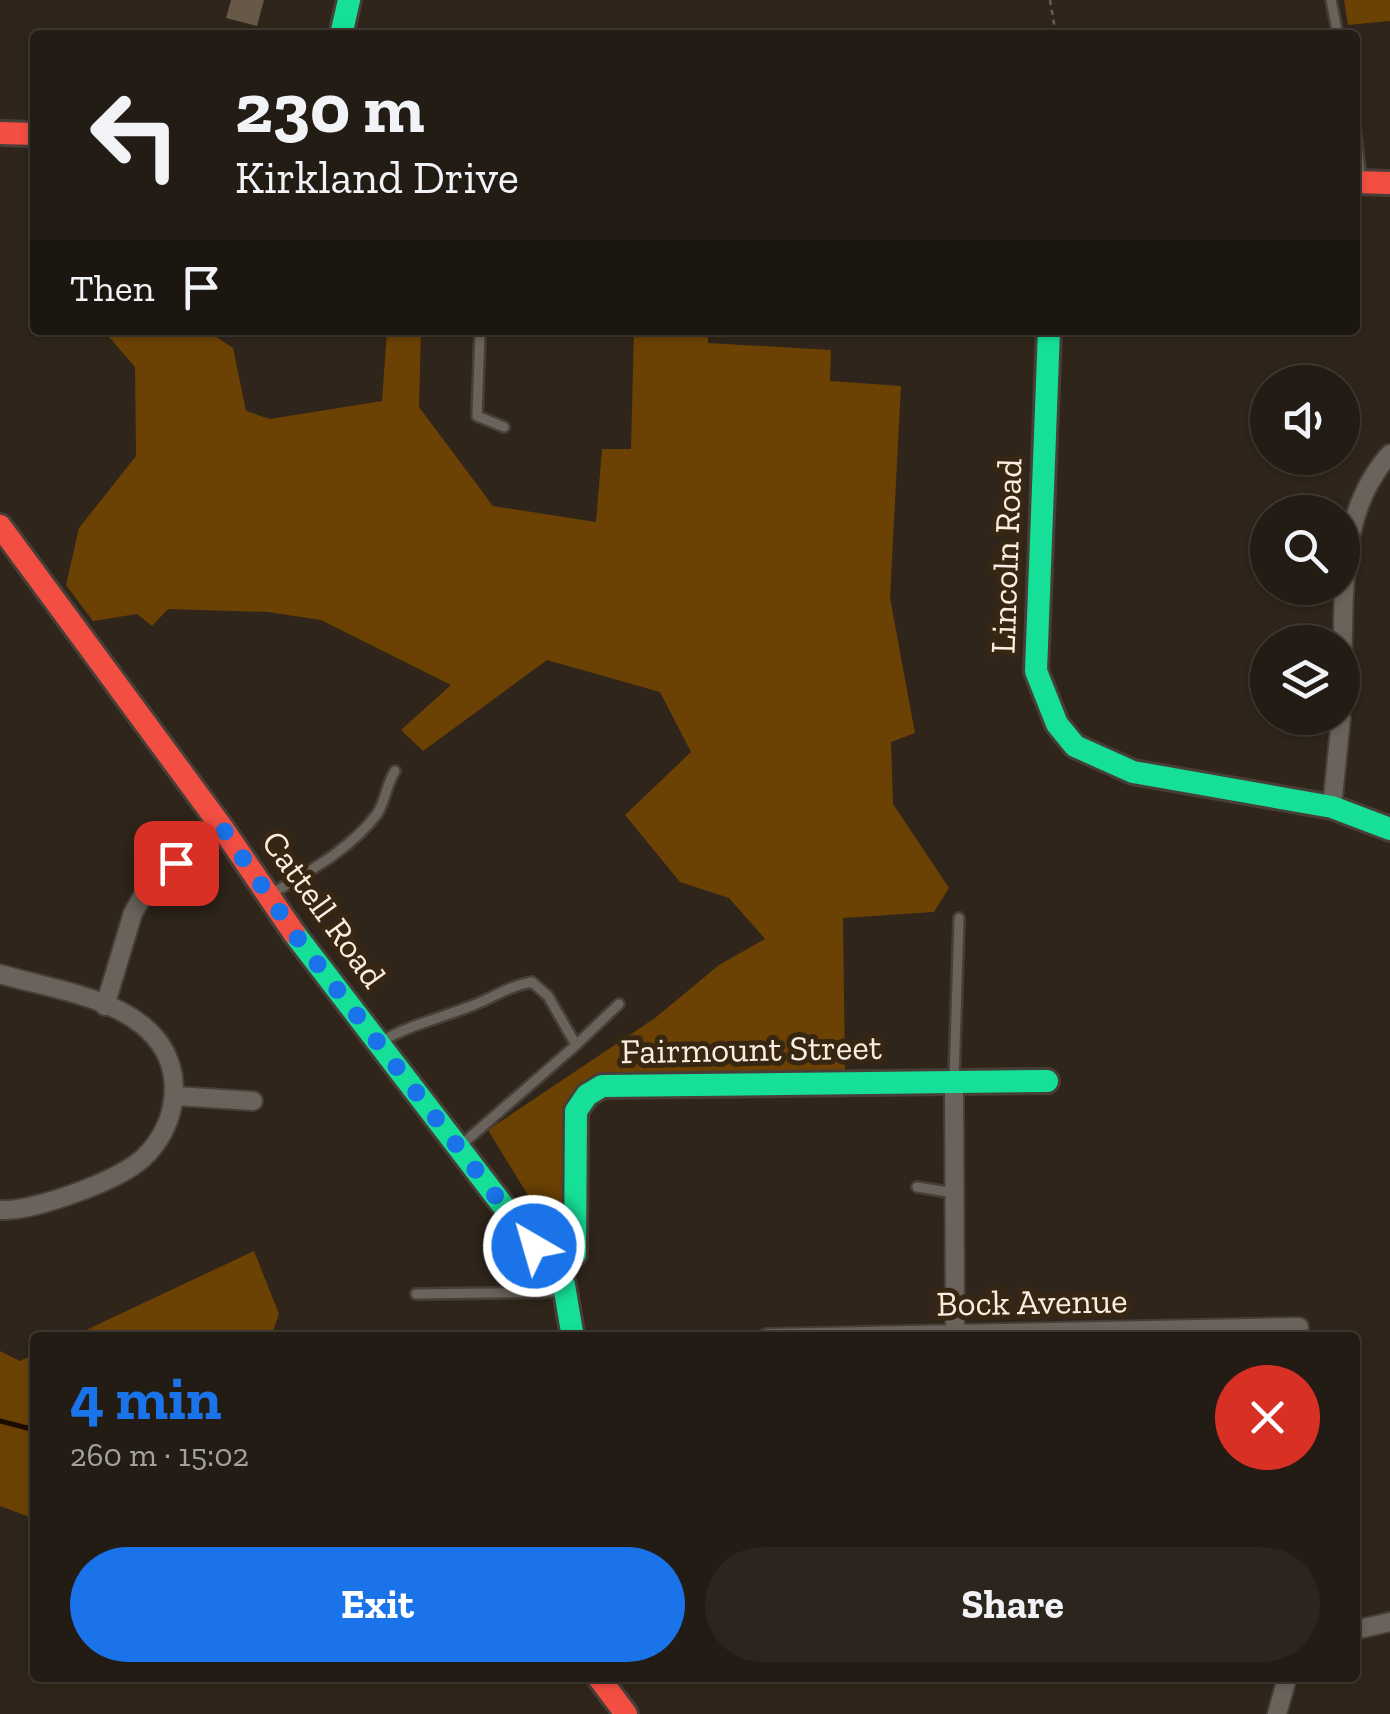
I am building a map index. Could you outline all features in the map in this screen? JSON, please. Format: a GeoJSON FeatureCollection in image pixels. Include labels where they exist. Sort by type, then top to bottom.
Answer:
{"type":"FeatureCollection","features":[{"type":"Feature","properties":{"kind":"street"},"geometry":{"type":"LineString","coordinates":[[343,30],[348,0]]}},
{"type":"Feature","properties":{"kind":"street"},"geometry":{"type":"LineString","coordinates":[[0,133],[30,134]]}},
{"type":"Feature","properties":{"kind":"street"},"geometry":{"type":"LineString","coordinates":[[1360,182],[1390,183]]}},
{"type":"Feature","properties":{"kind":"street","name":"Lincoln Road"},"geometry":{"type":"LineString","coordinates":[[1049,335],[1036,672],[1057,724],[1075,746],[1116,767],[1332,807],[1390,829]]}},
{"type":"Feature","properties":{"kind":"street"},"geometry":{"type":"LineString","coordinates":[[1345,625],[1352,520],[1361,495],[1390,454]]}},
{"type":"Feature","properties":{"kind":"street","name":"Cattell Road"},"geometry":{"type":"LineString","coordinates":[[0,526],[378,1044],[559,1281],[572,1332]]}},
{"type":"Feature","properties":{"kind":"street"},"geometry":{"type":"LineString","coordinates":[[1332,807],[1339,735]]}},
{"type":"Feature","properties":{"kind":"street"},"geometry":{"type":"LineString","coordinates":[[105,1006],[133,913],[144,894],[221,826]]}},
{"type":"Feature","properties":{"kind":"street"},"geometry":{"type":"LineString","coordinates":[[0,974],[105,1006],[154,1034],[171,1066],[176,1096],[159,1142],[140,1162],[33,1207],[0,1210]]}},
{"type":"Feature","properties":{"kind":"street"},"geometry":{"type":"LineString","coordinates":[[954,1081],[955,1332]]}},
{"type":"Feature","properties":{"kind":"street","name":"Fairmount Street"},"geometry":{"type":"LineString","coordinates":[[559,1281],[575,1254],[576,1111],[587,1094],[602,1086],[1048,1081]]}},
{"type":"Feature","properties":{"kind":"street"},"geometry":{"type":"LineString","coordinates":[[176,1096],[253,1102]]}},
{"type":"Feature","properties":{"kind":"street","name":"Bock Avenue"},"geometry":{"type":"LineString","coordinates":[[1126,1332],[1298,1327]]}},
{"type":"Feature","properties":{"kind":"street"},"geometry":{"type":"LineString","coordinates":[[1360,1629],[1390,1622]]}},
{"type":"Feature","properties":{"kind":"street"},"geometry":{"type":"LineString","coordinates":[[602,1682],[626,1714]]}},
{"type":"Feature","properties":{"kind":"street"},"geometry":{"type":"LineString","coordinates":[[1277,1714],[1286,1682]]}},
{"type":"Feature","properties":{"kind":"lane"},"geometry":{"type":"LineString","coordinates":[[1331,0],[1337,30]]}},
{"type":"Feature","properties":{"kind":"lane"},"geometry":{"type":"LineString","coordinates":[[480,335],[477,416],[504,427]]}},
{"type":"Feature","properties":{"kind":"lane"},"geometry":{"type":"LineString","coordinates":[[268,895],[320,865],[369,824],[384,802],[395,771]]}},
{"type":"Feature","properties":{"kind":"lane"},"geometry":{"type":"LineString","coordinates":[[954,1081],[959,918]]}},
{"type":"Feature","properties":{"kind":"lane"},"geometry":{"type":"LineString","coordinates":[[378,1044],[408,1026],[472,1006],[509,986],[532,982],[548,996],[576,1045]]}},
{"type":"Feature","properties":{"kind":"lane"},"geometry":{"type":"LineString","coordinates":[[458,1148],[619,1004]]}},
{"type":"Feature","properties":{"kind":"lane"},"geometry":{"type":"LineString","coordinates":[[916,1187],[954,1193]]}},
{"type":"Feature","properties":{"kind":"lane"},"geometry":{"type":"LineString","coordinates":[[416,1294],[559,1281]]}},
{"type":"Feature","properties":{"kind":"path"},"geometry":{"type":"LineString","coordinates":[[1050,0],[1055,30]]}},
{"type":"Feature","properties":{"kind":"shaded area"},"geometry":{"type":"Polygon","coordinates":[[[1344,0],[1390,0],[1390,21],[1348,25],[1344,0]]]}},
{"type":"Feature","properties":{"kind":"shaded area"},"geometry":{"type":"Polygon","coordinates":[[[107,335],[214,335],[233,348],[246,411],[270,419],[382,401],[387,335],[421,335],[419,407],[493,506],[596,522],[602,449],[631,449],[634,335],[708,335],[708,343],[831,350],[830,381],[901,386],[890,598],[915,733],[891,742],[893,804],[949,888],[934,912],[843,918],[845,1071],[589,1079],[576,1087],[566,1106],[562,1251],[488,1130],[655,1018],[719,965],[765,939],[729,898],[680,882],[625,815],[691,752],[660,692],[547,660],[423,751],[401,730],[451,685],[321,620],[268,612],[168,609],[152,626],[137,614],[93,621],[66,585],[79,528],[136,456],[135,367],[107,335]]]}},
{"type":"Feature","properties":{"kind":"shaded area"},"geometry":{"type":"Polygon","coordinates":[[[254,1251],[279,1314],[273,1332],[82,1332],[254,1251]]]}},
{"type":"Feature","properties":{"kind":"shaded area"},"geometry":{"type":"Polygon","coordinates":[[[0,1351],[20,1361],[30,1356],[30,1517],[0,1506],[0,1351]]]}},
{"type":"Feature","properties":{"kind":"building"},"geometry":{"type":"Polygon","coordinates":[[[231,0],[264,0],[257,26],[226,18],[231,0]]]}},
{"type":"Feature","properties":{"kind":"waterway"},"geometry":{"type":"LineString","coordinates":[[0,1421],[30,1429]]}},
{"type":"Feature","properties":{"kind":"traffic: fast"},"geometry":{"type":"LineString","coordinates":[[342,30],[349,0]]}},
{"type":"Feature","properties":{"kind":"traffic: fast"},"geometry":{"type":"LineString","coordinates":[[1049,335],[1036,671],[1057,724],[1075,746],[1133,772],[1332,807],[1390,829]]}},
{"type":"Feature","properties":{"kind":"traffic: fast"},"geometry":{"type":"LineString","coordinates":[[294,933],[564,1285],[572,1332]]}},
{"type":"Feature","properties":{"kind":"traffic: fast"},"geometry":{"type":"LineString","coordinates":[[553,1271],[575,1254],[576,1111],[587,1095],[602,1086],[1047,1081]]}},
{"type":"Feature","properties":{"kind":"traffic: jam"},"geometry":{"type":"LineString","coordinates":[[0,133],[30,134]]}},
{"type":"Feature","properties":{"kind":"traffic: jam"},"geometry":{"type":"LineString","coordinates":[[1360,182],[1390,183]]}},
{"type":"Feature","properties":{"kind":"traffic: jam"},"geometry":{"type":"LineString","coordinates":[[0,526],[221,826],[294,933]]}},
{"type":"Feature","properties":{"kind":"traffic: jam"},"geometry":{"type":"LineString","coordinates":[[602,1682],[626,1714]]}},
{"type":"Feature","properties":{"kind":"route"},"geometry":{"type":"LineString","coordinates":[[176,863],[221,826],[296,936],[534,1246]]}}]}
